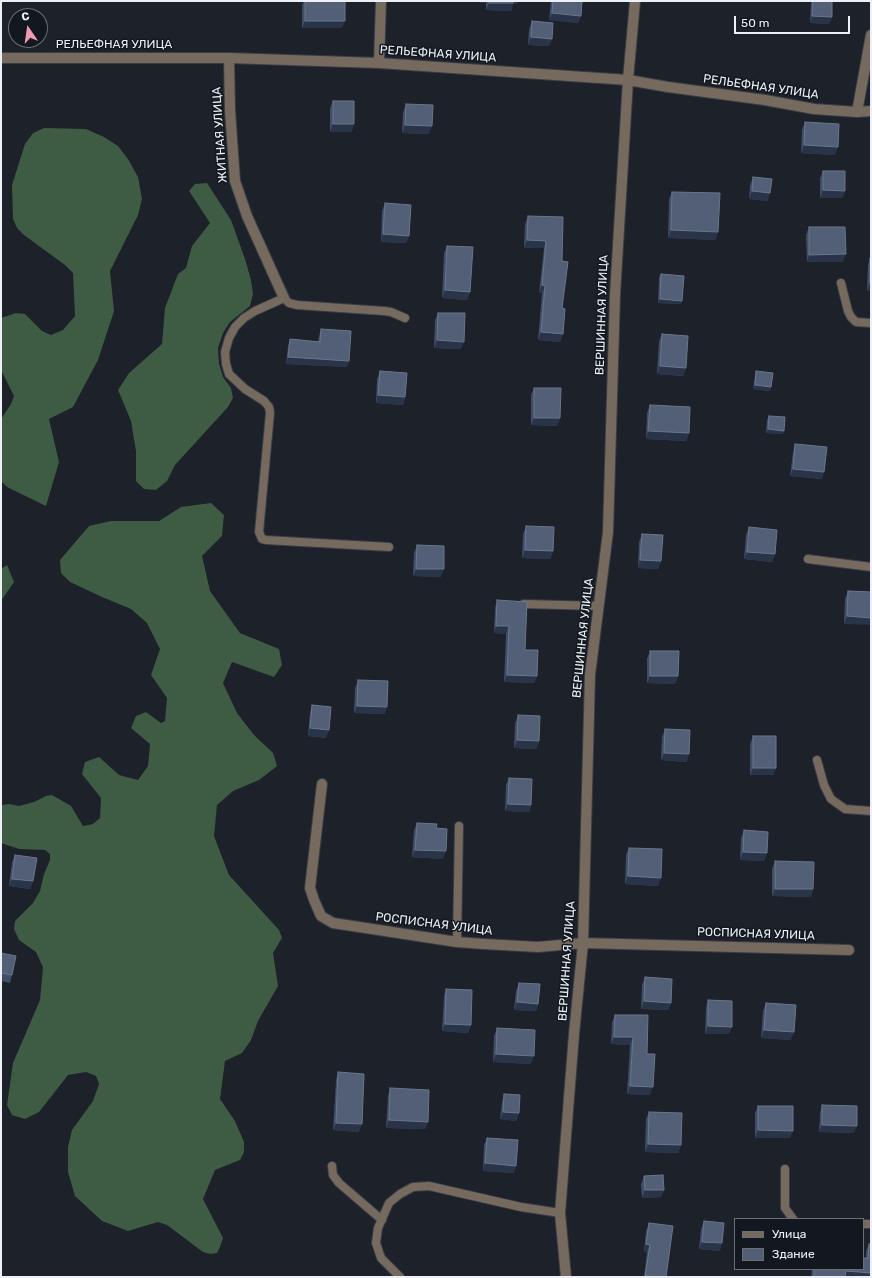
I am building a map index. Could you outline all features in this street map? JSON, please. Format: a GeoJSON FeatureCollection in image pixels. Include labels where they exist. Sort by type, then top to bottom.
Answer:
{"type":"FeatureCollection","features":[{"type":"Feature","properties":{"kind":"street"},"geometry":{"type":"LineString","coordinates":[[379,63],[381,1]]}},
{"type":"Feature","properties":{"kind":"street","name":"ВЕРШИННАЯ УЛИЦА"},"geometry":{"type":"LineString","coordinates":[[566,1277],[560,1213],[583,943],[590,675],[608,532],[614,295],[628,80],[635,1]]}},
{"type":"Feature","properties":{"kind":"street"},"geometry":{"type":"LineString","coordinates":[[857,112],[871,36]]}},
{"type":"Feature","properties":{"kind":"street","name":"РЕЛЬЕФНАЯ УЛИЦА"},"geometry":{"type":"LineString","coordinates":[[1,58],[229,58],[379,63],[628,80],[668,88],[765,100],[814,109],[857,112],[871,111]]}},
{"type":"Feature","properties":{"kind":"street","name":"ЖИТНАЯ УЛИЦА"},"geometry":{"type":"LineString","coordinates":[[229,58],[230,110],[235,181],[247,216],[284,298]]}},
{"type":"Feature","properties":{"kind":"street","name":"РОСПИСНАЯ УЛИЦА"},"geometry":{"type":"LineString","coordinates":[[322,784],[310,888],[321,916],[333,923],[457,942],[538,946],[583,943],[849,950]]}},
{"type":"Feature","properties":{"kind":"lane"},"geometry":{"type":"LineString","coordinates":[[841,283],[848,311],[852,317],[856,322],[871,323]]}},
{"type":"Feature","properties":{"kind":"lane"},"geometry":{"type":"LineString","coordinates":[[389,547],[262,539],[259,532],[270,413],[269,407],[245,389],[229,374],[225,352],[229,338],[235,327],[244,318],[255,311],[284,298],[289,303],[297,305],[384,311],[391,312],[405,318]]}},
{"type":"Feature","properties":{"kind":"lane"},"geometry":{"type":"LineString","coordinates":[[808,559],[871,567]]}},
{"type":"Feature","properties":{"kind":"lane"},"geometry":{"type":"LineString","coordinates":[[524,604],[599,606]]}},
{"type":"Feature","properties":{"kind":"lane"},"geometry":{"type":"LineString","coordinates":[[817,760],[824,785],[831,799],[845,809],[871,812]]}},
{"type":"Feature","properties":{"kind":"lane"},"geometry":{"type":"LineString","coordinates":[[457,942],[459,826]]}},
{"type":"Feature","properties":{"kind":"lane"},"geometry":{"type":"LineString","coordinates":[[332,1166],[333,1175],[339,1184],[382,1220]]}},
{"type":"Feature","properties":{"kind":"lane"},"geometry":{"type":"LineString","coordinates":[[785,1169],[785,1208],[792,1218]]}},
{"type":"Feature","properties":{"kind":"lane"},"geometry":{"type":"LineString","coordinates":[[400,1277],[381,1258],[376,1243],[378,1228],[389,1203],[413,1186],[429,1186],[521,1207],[560,1213]]}},
{"type":"Feature","properties":{"kind":"green space"},"geometry":{"type":"Polygon","coordinates":[[[44,128],[86,129],[104,137],[118,146],[128,159],[138,177],[142,199],[138,215],[110,271],[114,311],[98,360],[73,407],[49,419],[59,462],[46,506],[7,487],[1,481],[1,419],[11,404],[14,396],[1,370],[1,318],[16,313],[25,314],[42,331],[51,335],[63,330],[75,316],[73,273],[65,265],[24,235],[17,228],[13,219],[12,185],[25,144],[33,133],[44,128]]]}},
{"type":"Feature","properties":{"kind":"green space"},"geometry":{"type":"Polygon","coordinates":[[[207,183],[231,220],[245,259],[253,294],[250,306],[230,322],[223,333],[218,348],[219,364],[223,377],[231,388],[233,398],[228,407],[175,465],[167,481],[156,490],[144,489],[136,481],[136,451],[131,421],[118,390],[129,373],[162,344],[165,308],[178,274],[186,268],[192,246],[210,223],[189,191],[195,184],[207,183]]]}},
{"type":"Feature","properties":{"kind":"green space"},"geometry":{"type":"Polygon","coordinates":[[[211,503],[224,515],[222,536],[202,556],[210,591],[240,633],[279,649],[282,665],[274,677],[232,662],[223,683],[237,713],[254,735],[273,753],[277,766],[259,780],[233,791],[217,805],[214,836],[229,875],[279,930],[282,938],[273,953],[278,986],[258,1021],[251,1040],[242,1053],[225,1061],[220,1099],[235,1121],[244,1142],[244,1152],[240,1160],[215,1170],[203,1199],[223,1238],[217,1253],[210,1254],[203,1252],[167,1225],[158,1222],[128,1231],[102,1221],[75,1196],[68,1172],[68,1147],[72,1130],[93,1101],[99,1084],[96,1076],[86,1072],[68,1075],[39,1112],[25,1119],[12,1115],[7,1105],[13,1063],[40,1000],[43,967],[36,952],[19,940],[14,929],[15,921],[33,903],[40,891],[44,874],[50,860],[50,854],[45,850],[19,849],[1,843],[1,805],[9,804],[19,806],[52,795],[71,806],[83,826],[93,824],[100,818],[101,798],[82,774],[85,762],[99,757],[119,775],[138,780],[148,766],[150,744],[131,728],[136,716],[146,712],[161,723],[165,721],[167,698],[151,675],[160,649],[147,623],[131,609],[70,582],[61,573],[60,560],[89,526],[111,521],[159,521],[181,507],[211,503]]]}},
{"type":"Feature","properties":{"kind":"green space"},"geometry":{"type":"Polygon","coordinates":[[[7,565],[14,582],[1,601],[1,569],[7,565]]]}},
{"type":"Feature","properties":{"kind":"building"},"geometry":{"type":"Polygon","coordinates":[[[305,1],[345,1],[345,21],[305,21],[305,1]]]}},
{"type":"Feature","properties":{"kind":"building"},"geometry":{"type":"Polygon","coordinates":[[[489,1],[514,1],[513,3],[489,3],[489,1]]]}},
{"type":"Feature","properties":{"kind":"building"},"geometry":{"type":"Polygon","coordinates":[[[553,1],[582,1],[581,16],[552,13],[553,1]]]}},
{"type":"Feature","properties":{"kind":"building"},"geometry":{"type":"Polygon","coordinates":[[[813,1],[832,1],[832,17],[812,16],[813,1]]]}},
{"type":"Feature","properties":{"kind":"building"},"geometry":{"type":"Polygon","coordinates":[[[532,21],[553,23],[552,39],[531,37],[532,21]]]}},
{"type":"Feature","properties":{"kind":"building"},"geometry":{"type":"Polygon","coordinates":[[[333,101],[354,101],[354,124],[333,124],[333,101]]]}},
{"type":"Feature","properties":{"kind":"building"},"geometry":{"type":"Polygon","coordinates":[[[406,104],[433,105],[432,126],[405,125],[406,104]]]}},
{"type":"Feature","properties":{"kind":"building"},"geometry":{"type":"Polygon","coordinates":[[[805,122],[839,124],[838,147],[804,145],[805,122]]]}},
{"type":"Feature","properties":{"kind":"building"},"geometry":{"type":"Polygon","coordinates":[[[823,171],[845,171],[845,191],[823,190],[823,171]]]}},
{"type":"Feature","properties":{"kind":"building"},"geometry":{"type":"Polygon","coordinates":[[[753,177],[772,179],[770,193],[752,191],[753,177]]]}},
{"type":"Feature","properties":{"kind":"building"},"geometry":{"type":"Polygon","coordinates":[[[672,192],[720,193],[718,232],[671,230],[672,192]]]}},
{"type":"Feature","properties":{"kind":"building"},"geometry":{"type":"Polygon","coordinates":[[[385,203],[411,205],[409,236],[383,234],[385,203]]]}},
{"type":"Feature","properties":{"kind":"building"},"geometry":{"type":"Polygon","coordinates":[[[528,216],[563,217],[562,261],[568,262],[562,308],[565,309],[563,334],[541,332],[545,286],[542,285],[546,241],[527,240],[528,216]]]}},
{"type":"Feature","properties":{"kind":"building"},"geometry":{"type":"Polygon","coordinates":[[[809,227],[845,227],[846,254],[809,255],[809,227]]]}},
{"type":"Feature","properties":{"kind":"building"},"geometry":{"type":"Polygon","coordinates":[[[447,246],[473,247],[470,292],[445,290],[447,246]]]}},
{"type":"Feature","properties":{"kind":"building"},"geometry":{"type":"Polygon","coordinates":[[[871,258],[871,283],[870,283],[871,258]]]}},
{"type":"Feature","properties":{"kind":"building"},"geometry":{"type":"Polygon","coordinates":[[[661,274],[684,276],[682,301],[660,299],[661,274]]]}},
{"type":"Feature","properties":{"kind":"building"},"geometry":{"type":"Polygon","coordinates":[[[438,313],[465,313],[464,342],[437,340],[438,313]]]}},
{"type":"Feature","properties":{"kind":"building"},"geometry":{"type":"Polygon","coordinates":[[[321,329],[351,331],[349,361],[288,357],[290,339],[320,342],[321,329]]]}},
{"type":"Feature","properties":{"kind":"building"},"geometry":{"type":"Polygon","coordinates":[[[662,334],[688,336],[686,368],[660,366],[662,334]]]}},
{"type":"Feature","properties":{"kind":"building"},"geometry":{"type":"Polygon","coordinates":[[[380,371],[407,373],[405,397],[378,395],[380,371]]]}},
{"type":"Feature","properties":{"kind":"building"},"geometry":{"type":"Polygon","coordinates":[[[756,371],[773,373],[771,387],[755,385],[756,371]]]}},
{"type":"Feature","properties":{"kind":"building"},"geometry":{"type":"Polygon","coordinates":[[[534,388],[561,388],[560,418],[534,418],[534,388]]]}},
{"type":"Feature","properties":{"kind":"building"},"geometry":{"type":"Polygon","coordinates":[[[650,405],[690,407],[689,433],[648,431],[650,405]]]}},
{"type":"Feature","properties":{"kind":"building"},"geometry":{"type":"Polygon","coordinates":[[[769,416],[785,417],[784,431],[768,429],[769,416]]]}},
{"type":"Feature","properties":{"kind":"building"},"geometry":{"type":"Polygon","coordinates":[[[795,444],[827,447],[824,472],[793,469],[795,444]]]}},
{"type":"Feature","properties":{"kind":"building"},"geometry":{"type":"Polygon","coordinates":[[[526,526],[554,527],[553,551],[525,550],[526,526]]]}},
{"type":"Feature","properties":{"kind":"building"},"geometry":{"type":"Polygon","coordinates":[[[749,527],[777,530],[775,554],[747,552],[749,527]]]}},
{"type":"Feature","properties":{"kind":"building"},"geometry":{"type":"Polygon","coordinates":[[[642,534],[663,535],[661,561],[640,560],[642,534]]]}},
{"type":"Feature","properties":{"kind":"building"},"geometry":{"type":"Polygon","coordinates":[[[417,545],[444,546],[444,569],[416,569],[417,545]]]}},
{"type":"Feature","properties":{"kind":"building"},"geometry":{"type":"Polygon","coordinates":[[[848,591],[871,592],[871,618],[847,616],[848,591]]]}},
{"type":"Feature","properties":{"kind":"building"},"geometry":{"type":"Polygon","coordinates":[[[497,600],[527,602],[525,650],[538,650],[537,676],[507,675],[509,626],[496,626],[497,600]]]}},
{"type":"Feature","properties":{"kind":"building"},"geometry":{"type":"Polygon","coordinates":[[[650,651],[679,651],[678,676],[650,676],[650,651]]]}},
{"type":"Feature","properties":{"kind":"building"},"geometry":{"type":"Polygon","coordinates":[[[358,680],[388,681],[387,707],[357,706],[358,680]]]}},
{"type":"Feature","properties":{"kind":"building"},"geometry":{"type":"Polygon","coordinates":[[[312,705],[331,707],[329,730],[310,728],[312,705]]]}},
{"type":"Feature","properties":{"kind":"building"},"geometry":{"type":"Polygon","coordinates":[[[518,715],[540,716],[539,741],[517,740],[518,715]]]}},
{"type":"Feature","properties":{"kind":"building"},"geometry":{"type":"Polygon","coordinates":[[[665,729],[690,730],[689,754],[664,753],[665,729]]]}},
{"type":"Feature","properties":{"kind":"building"},"geometry":{"type":"Polygon","coordinates":[[[753,736],[776,736],[776,768],[753,768],[753,736]]]}},
{"type":"Feature","properties":{"kind":"building"},"geometry":{"type":"Polygon","coordinates":[[[509,778],[532,779],[531,805],[508,804],[509,778]]]}},
{"type":"Feature","properties":{"kind":"building"},"geometry":{"type":"Polygon","coordinates":[[[417,823],[437,824],[436,828],[447,829],[446,851],[415,850],[417,823]]]}},
{"type":"Feature","properties":{"kind":"building"},"geometry":{"type":"Polygon","coordinates":[[[744,830],[768,832],[767,853],[743,852],[744,830]]]}},
{"type":"Feature","properties":{"kind":"building"},"geometry":{"type":"Polygon","coordinates":[[[629,848],[662,849],[661,878],[628,876],[629,848]]]}},
{"type":"Feature","properties":{"kind":"building"},"geometry":{"type":"Polygon","coordinates":[[[15,855],[37,858],[33,881],[12,879],[15,855]]]}},
{"type":"Feature","properties":{"kind":"building"},"geometry":{"type":"Polygon","coordinates":[[[775,861],[814,862],[813,889],[775,889],[775,861]]]}},
{"type":"Feature","properties":{"kind":"building"},"geometry":{"type":"Polygon","coordinates":[[[1,953],[16,956],[12,975],[1,973],[1,953]]]}},
{"type":"Feature","properties":{"kind":"building"},"geometry":{"type":"Polygon","coordinates":[[[645,977],[672,979],[671,1003],[644,1001],[645,977]]]}},
{"type":"Feature","properties":{"kind":"building"},"geometry":{"type":"Polygon","coordinates":[[[519,983],[540,984],[538,1004],[517,1002],[519,983]]]}},
{"type":"Feature","properties":{"kind":"building"},"geometry":{"type":"Polygon","coordinates":[[[446,989],[472,990],[471,1025],[445,1024],[446,989]]]}},
{"type":"Feature","properties":{"kind":"building"},"geometry":{"type":"Polygon","coordinates":[[[708,1000],[732,1001],[732,1027],[708,1026],[708,1000]]]}},
{"type":"Feature","properties":{"kind":"building"},"geometry":{"type":"Polygon","coordinates":[[[766,1003],[796,1005],[794,1032],[764,1030],[766,1003]]]}},
{"type":"Feature","properties":{"kind":"building"},"geometry":{"type":"Polygon","coordinates":[[[615,1015],[648,1015],[647,1054],[655,1054],[653,1087],[630,1086],[633,1037],[614,1037],[615,1015]]]}},
{"type":"Feature","properties":{"kind":"building"},"geometry":{"type":"Polygon","coordinates":[[[497,1028],[535,1030],[534,1056],[496,1054],[497,1028]]]}},
{"type":"Feature","properties":{"kind":"building"},"geometry":{"type":"Polygon","coordinates":[[[338,1072],[364,1074],[362,1124],[336,1123],[338,1072]]]}},
{"type":"Feature","properties":{"kind":"building"},"geometry":{"type":"Polygon","coordinates":[[[390,1088],[429,1090],[428,1122],[389,1120],[390,1088]]]}},
{"type":"Feature","properties":{"kind":"building"},"geometry":{"type":"Polygon","coordinates":[[[504,1094],[520,1095],[519,1113],[503,1112],[504,1094]]]}},
{"type":"Feature","properties":{"kind":"building"},"geometry":{"type":"Polygon","coordinates":[[[822,1105],[857,1106],[857,1126],[822,1125],[822,1105]]]}},
{"type":"Feature","properties":{"kind":"building"},"geometry":{"type":"Polygon","coordinates":[[[758,1106],[793,1106],[793,1131],[758,1130],[758,1106]]]}},
{"type":"Feature","properties":{"kind":"building"},"geometry":{"type":"Polygon","coordinates":[[[649,1112],[682,1113],[681,1145],[648,1144],[649,1112]]]}},
{"type":"Feature","properties":{"kind":"building"},"geometry":{"type":"Polygon","coordinates":[[[487,1138],[518,1140],[516,1166],[485,1163],[487,1138]]]}},
{"type":"Feature","properties":{"kind":"building"},"geometry":{"type":"Polygon","coordinates":[[[663,1175],[664,1190],[645,1190],[644,1176],[663,1175]]]}},
{"type":"Feature","properties":{"kind":"building"},"geometry":{"type":"Polygon","coordinates":[[[704,1221],[724,1223],[722,1243],[702,1242],[704,1221]]]}},
{"type":"Feature","properties":{"kind":"building"},"geometry":{"type":"Polygon","coordinates":[[[649,1223],[673,1226],[666,1277],[645,1276],[650,1245],[646,1244],[649,1223]]]}},
{"type":"Feature","properties":{"kind":"building"},"geometry":{"type":"Polygon","coordinates":[[[869,1244],[871,1244],[871,1273],[846,1271],[845,1277],[814,1277],[814,1270],[864,1270],[864,1258],[868,1258],[869,1244]]]}}]}
